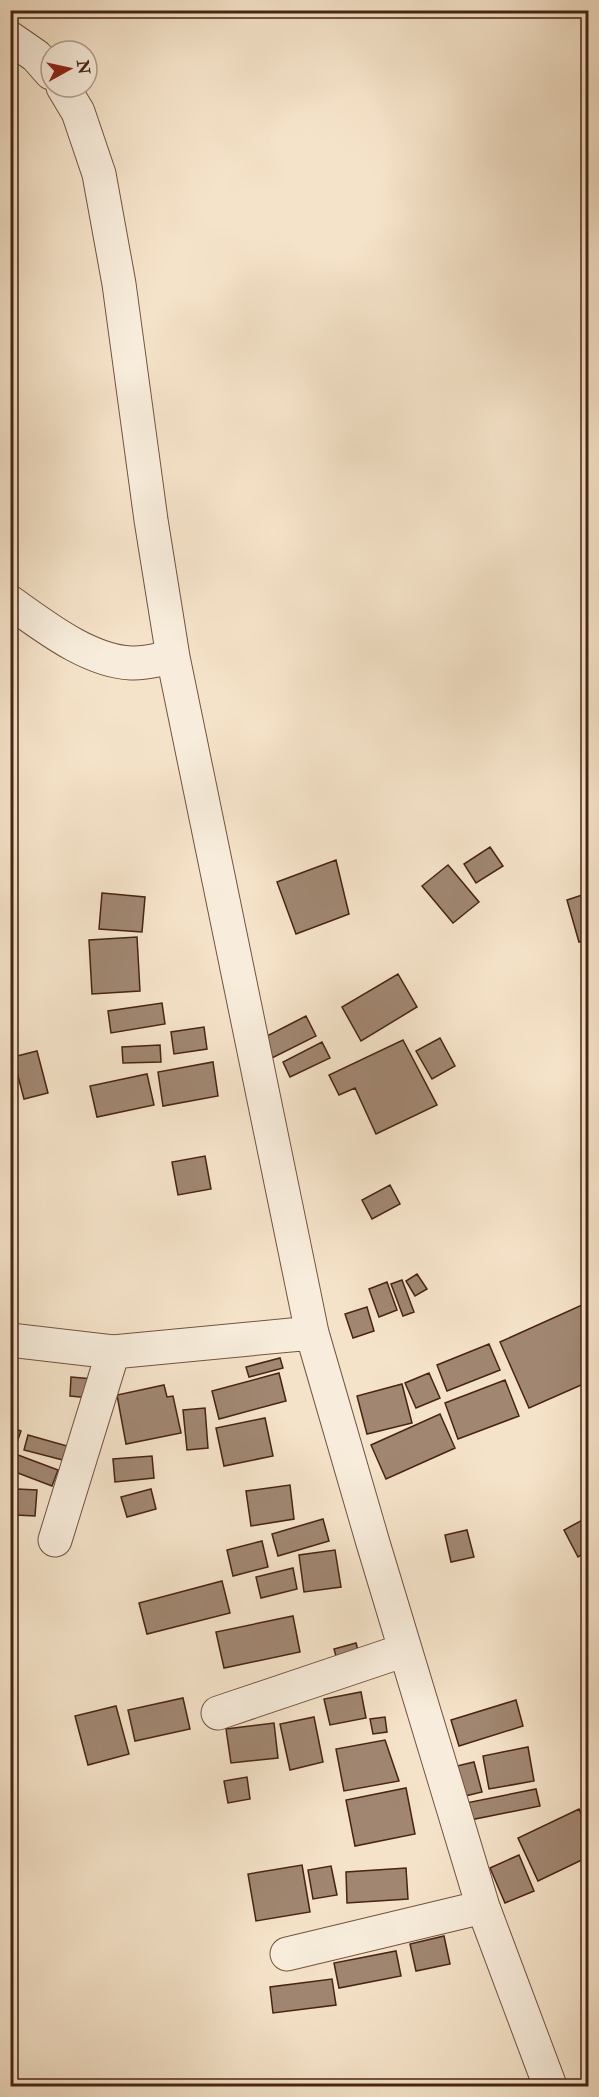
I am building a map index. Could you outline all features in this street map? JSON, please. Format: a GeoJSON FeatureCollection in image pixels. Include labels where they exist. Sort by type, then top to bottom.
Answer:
{"type":"FeatureCollection","features":[{"type":"Feature","properties":{"kind":"street"},"geometry":{"type":"LineString","coordinates":[[10,38],[39,59]]}},
{"type":"Feature","properties":{"kind":"street"},"geometry":{"type":"LineString","coordinates":[[70,99],[78,112],[99,174],[119,284],[151,520],[173,657],[312,1333],[483,1906],[550,2086]]}},
{"type":"Feature","properties":{"kind":"street"},"geometry":{"type":"LineString","coordinates":[[10,602],[57,635],[102,657],[132,663],[173,657]]}},
{"type":"Feature","properties":{"kind":"street"},"geometry":{"type":"LineString","coordinates":[[10,1340],[113,1352],[312,1333]]}},
{"type":"Feature","properties":{"kind":"street"},"geometry":{"type":"LineString","coordinates":[[55,1540],[113,1352]]}},
{"type":"Feature","properties":{"kind":"street"},"geometry":{"type":"LineString","coordinates":[[218,1713],[405,1650]]}},
{"type":"Feature","properties":{"kind":"street"},"geometry":{"type":"LineString","coordinates":[[287,1954],[483,1906]]}},
{"type":"Feature","properties":{"kind":"building"},"geometry":{"type":"Polygon","coordinates":[[[490,847],[503,866],[476,883],[464,864],[490,847]]]}},
{"type":"Feature","properties":{"kind":"building"},"geometry":{"type":"Polygon","coordinates":[[[336,860],[349,914],[296,934],[277,882],[336,860]]]}},
{"type":"Feature","properties":{"kind":"building"},"geometry":{"type":"Polygon","coordinates":[[[448,865],[479,902],[453,923],[422,886],[448,865]]]}},
{"type":"Feature","properties":{"kind":"building"},"geometry":{"type":"Polygon","coordinates":[[[102,893],[145,897],[142,932],[99,929],[102,893]]]}},
{"type":"Feature","properties":{"kind":"building"},"geometry":{"type":"Polygon","coordinates":[[[588,893],[588,940],[579,942],[567,900],[588,893]]]}},
{"type":"Feature","properties":{"kind":"building"},"geometry":{"type":"Polygon","coordinates":[[[137,937],[140,991],[92,994],[89,940],[137,937]]]}},
{"type":"Feature","properties":{"kind":"building"},"geometry":{"type":"Polygon","coordinates":[[[398,974],[417,1007],[361,1041],[342,1007],[398,974]]]}},
{"type":"Feature","properties":{"kind":"building"},"geometry":{"type":"Polygon","coordinates":[[[162,1003],[165,1024],[111,1033],[108,1011],[162,1003]]]}},
{"type":"Feature","properties":{"kind":"building"},"geometry":{"type":"Polygon","coordinates":[[[306,1016],[316,1036],[270,1059],[261,1039],[306,1016]]]}},
{"type":"Feature","properties":{"kind":"building"},"geometry":{"type":"Polygon","coordinates":[[[204,1027],[207,1049],[174,1054],[171,1032],[204,1027]]]}},
{"type":"Feature","properties":{"kind":"building"},"geometry":{"type":"Polygon","coordinates":[[[440,1038],[455,1066],[432,1079],[416,1051],[440,1038]]]}},
{"type":"Feature","properties":{"kind":"building"},"geometry":{"type":"Polygon","coordinates":[[[403,1040],[437,1105],[376,1134],[355,1088],[339,1095],[329,1075],[403,1040]]]}},
{"type":"Feature","properties":{"kind":"building"},"geometry":{"type":"Polygon","coordinates":[[[322,1042],[330,1058],[290,1077],[283,1062],[322,1042]]]}},
{"type":"Feature","properties":{"kind":"building"},"geometry":{"type":"Polygon","coordinates":[[[160,1045],[161,1062],[123,1063],[122,1047],[160,1045]]]}},
{"type":"Feature","properties":{"kind":"building"},"geometry":{"type":"Polygon","coordinates":[[[37,1051],[48,1093],[24,1099],[13,1057],[37,1051]]]}},
{"type":"Feature","properties":{"kind":"building"},"geometry":{"type":"Polygon","coordinates":[[[213,1062],[218,1096],[163,1106],[158,1072],[213,1062]]]}},
{"type":"Feature","properties":{"kind":"building"},"geometry":{"type":"Polygon","coordinates":[[[147,1074],[154,1105],[97,1117],[90,1086],[147,1074]]]}},
{"type":"Feature","properties":{"kind":"building"},"geometry":{"type":"Polygon","coordinates":[[[205,1156],[211,1189],[178,1195],[172,1162],[205,1156]]]}},
{"type":"Feature","properties":{"kind":"building"},"geometry":{"type":"Polygon","coordinates":[[[390,1185],[400,1204],[372,1219],[362,1200],[390,1185]]]}},
{"type":"Feature","properties":{"kind":"building"},"geometry":{"type":"Polygon","coordinates":[[[417,1274],[427,1289],[415,1296],[406,1281],[417,1274]]]}},
{"type":"Feature","properties":{"kind":"building"},"geometry":{"type":"Polygon","coordinates":[[[402,1280],[414,1312],[403,1316],[391,1284],[402,1280]]]}},
{"type":"Feature","properties":{"kind":"building"},"geometry":{"type":"Polygon","coordinates":[[[387,1282],[397,1310],[379,1317],[369,1289],[387,1282]]]}},
{"type":"Feature","properties":{"kind":"building"},"geometry":{"type":"Polygon","coordinates":[[[582,1305],[588,1320],[588,1382],[529,1408],[500,1342],[582,1305]]]}},
{"type":"Feature","properties":{"kind":"building"},"geometry":{"type":"Polygon","coordinates":[[[367,1307],[374,1331],[353,1338],[345,1314],[367,1307]]]}},
{"type":"Feature","properties":{"kind":"building"},"geometry":{"type":"Polygon","coordinates":[[[489,1344],[500,1370],[447,1391],[437,1365],[489,1344]]]}},
{"type":"Feature","properties":{"kind":"building"},"geometry":{"type":"Polygon","coordinates":[[[280,1358],[283,1368],[249,1377],[246,1367],[280,1358]]]}},
{"type":"Feature","properties":{"kind":"building"},"geometry":{"type":"Polygon","coordinates":[[[279,1373],[286,1401],[219,1419],[212,1391],[279,1373]]]}},
{"type":"Feature","properties":{"kind":"building"},"geometry":{"type":"Polygon","coordinates":[[[429,1373],[440,1398],[416,1408],[405,1383],[429,1373]]]}},
{"type":"Feature","properties":{"kind":"building"},"geometry":{"type":"Polygon","coordinates":[[[71,1377],[93,1379],[91,1398],[70,1396],[71,1377]]]}},
{"type":"Feature","properties":{"kind":"building"},"geometry":{"type":"Polygon","coordinates":[[[505,1380],[519,1416],[458,1439],[445,1403],[505,1380]]]}},
{"type":"Feature","properties":{"kind":"building"},"geometry":{"type":"Polygon","coordinates":[[[402,1384],[412,1423],[367,1434],[357,1396],[402,1384]]]}},
{"type":"Feature","properties":{"kind":"building"},"geometry":{"type":"Polygon","coordinates":[[[164,1385],[167,1397],[173,1396],[181,1433],[126,1444],[117,1395],[164,1385]]]}},
{"type":"Feature","properties":{"kind":"building"},"geometry":{"type":"Polygon","coordinates":[[[205,1408],[208,1448],[187,1450],[183,1410],[205,1408]]]}},
{"type":"Feature","properties":{"kind":"building"},"geometry":{"type":"Polygon","coordinates":[[[440,1414],[455,1448],[386,1479],[371,1445],[440,1414]]]}},
{"type":"Feature","properties":{"kind":"building"},"geometry":{"type":"Polygon","coordinates":[[[265,1418],[273,1456],[224,1466],[216,1428],[265,1418]]]}},
{"type":"Feature","properties":{"kind":"building"},"geometry":{"type":"Polygon","coordinates":[[[10,1427],[21,1431],[16,1445],[10,1443],[10,1427]]]}},
{"type":"Feature","properties":{"kind":"building"},"geometry":{"type":"Polygon","coordinates":[[[28,1435],[67,1446],[63,1460],[24,1450],[28,1435]]]}},
{"type":"Feature","properties":{"kind":"building"},"geometry":{"type":"Polygon","coordinates":[[[10,1452],[58,1470],[52,1486],[10,1470],[10,1452]]]}},
{"type":"Feature","properties":{"kind":"building"},"geometry":{"type":"Polygon","coordinates":[[[152,1456],[154,1478],[115,1482],[113,1459],[152,1456]]]}},
{"type":"Feature","properties":{"kind":"building"},"geometry":{"type":"Polygon","coordinates":[[[290,1485],[294,1519],[251,1526],[246,1491],[290,1485]]]}},
{"type":"Feature","properties":{"kind":"building"},"geometry":{"type":"Polygon","coordinates":[[[17,1489],[37,1490],[35,1516],[16,1515],[17,1489]]]}},
{"type":"Feature","properties":{"kind":"building"},"geometry":{"type":"Polygon","coordinates":[[[151,1489],[156,1509],[127,1517],[121,1497],[151,1489]]]}},
{"type":"Feature","properties":{"kind":"building"},"geometry":{"type":"Polygon","coordinates":[[[588,1517],[588,1551],[578,1557],[564,1530],[588,1517]]]}},
{"type":"Feature","properties":{"kind":"building"},"geometry":{"type":"Polygon","coordinates":[[[323,1519],[329,1541],[278,1556],[272,1534],[323,1519]]]}},
{"type":"Feature","properties":{"kind":"building"},"geometry":{"type":"Polygon","coordinates":[[[467,1530],[474,1557],[451,1562],[445,1535],[467,1530]]]}},
{"type":"Feature","properties":{"kind":"building"},"geometry":{"type":"Polygon","coordinates":[[[262,1541],[268,1567],[233,1576],[227,1550],[262,1541]]]}},
{"type":"Feature","properties":{"kind":"building"},"geometry":{"type":"Polygon","coordinates":[[[335,1550],[341,1587],[304,1592],[299,1555],[335,1550]]]}},
{"type":"Feature","properties":{"kind":"building"},"geometry":{"type":"Polygon","coordinates":[[[293,1568],[297,1589],[261,1598],[256,1577],[293,1568]]]}},
{"type":"Feature","properties":{"kind":"building"},"geometry":{"type":"Polygon","coordinates":[[[222,1581],[230,1613],[147,1634],[139,1603],[222,1581]]]}},
{"type":"Feature","properties":{"kind":"building"},"geometry":{"type":"Polygon","coordinates":[[[293,1616],[300,1652],[224,1668],[216,1632],[293,1616]]]}},
{"type":"Feature","properties":{"kind":"building"},"geometry":{"type":"Polygon","coordinates":[[[356,1643],[361,1661],[339,1667],[334,1649],[356,1643]]]}},
{"type":"Feature","properties":{"kind":"building"},"geometry":{"type":"Polygon","coordinates":[[[361,1692],[366,1718],[330,1725],[324,1699],[361,1692]]]}},
{"type":"Feature","properties":{"kind":"building"},"geometry":{"type":"Polygon","coordinates":[[[183,1698],[190,1729],[135,1741],[128,1710],[183,1698]]]}},
{"type":"Feature","properties":{"kind":"building"},"geometry":{"type":"Polygon","coordinates":[[[516,1700],[523,1726],[459,1746],[451,1720],[516,1700]]]}},
{"type":"Feature","properties":{"kind":"building"},"geometry":{"type":"Polygon","coordinates":[[[116,1706],[129,1754],[88,1765],[75,1716],[116,1706]]]}},
{"type":"Feature","properties":{"kind":"building"},"geometry":{"type":"Polygon","coordinates":[[[314,1717],[323,1762],[290,1770],[280,1724],[314,1717]]]}},
{"type":"Feature","properties":{"kind":"building"},"geometry":{"type":"Polygon","coordinates":[[[385,1717],[387,1732],[373,1734],[370,1719],[385,1717]]]}},
{"type":"Feature","properties":{"kind":"building"},"geometry":{"type":"Polygon","coordinates":[[[274,1723],[278,1758],[231,1763],[226,1729],[274,1723]]]}},
{"type":"Feature","properties":{"kind":"building"},"geometry":{"type":"Polygon","coordinates":[[[385,1740],[399,1781],[344,1791],[336,1749],[385,1740]]]}},
{"type":"Feature","properties":{"kind":"building"},"geometry":{"type":"Polygon","coordinates":[[[528,1747],[534,1781],[489,1789],[483,1756],[528,1747]]]}},
{"type":"Feature","properties":{"kind":"building"},"geometry":{"type":"Polygon","coordinates":[[[474,1762],[482,1792],[465,1796],[457,1766],[474,1762]]]}},
{"type":"Feature","properties":{"kind":"building"},"geometry":{"type":"Polygon","coordinates":[[[247,1777],[250,1799],[228,1803],[224,1781],[247,1777]]]}},
{"type":"Feature","properties":{"kind":"building"},"geometry":{"type":"Polygon","coordinates":[[[406,1788],[415,1834],[355,1846],[346,1800],[406,1788]]]}},
{"type":"Feature","properties":{"kind":"building"},"geometry":{"type":"Polygon","coordinates":[[[536,1789],[540,1806],[470,1820],[466,1803],[536,1789]]]}},
{"type":"Feature","properties":{"kind":"building"},"geometry":{"type":"Polygon","coordinates":[[[579,1809],[588,1829],[588,1857],[538,1881],[518,1838],[579,1809]]]}},
{"type":"Feature","properties":{"kind":"building"},"geometry":{"type":"Polygon","coordinates":[[[519,1855],[534,1891],[505,1903],[490,1868],[519,1855]]]}},
{"type":"Feature","properties":{"kind":"building"},"geometry":{"type":"Polygon","coordinates":[[[302,1865],[310,1912],[256,1921],[248,1874],[302,1865]]]}},
{"type":"Feature","properties":{"kind":"building"},"geometry":{"type":"Polygon","coordinates":[[[331,1866],[337,1895],[313,1899],[308,1870],[331,1866]]]}},
{"type":"Feature","properties":{"kind":"building"},"geometry":{"type":"Polygon","coordinates":[[[406,1868],[408,1899],[347,1903],[346,1872],[406,1868]]]}},
{"type":"Feature","properties":{"kind":"building"},"geometry":{"type":"Polygon","coordinates":[[[444,1936],[450,1964],[416,1971],[410,1944],[444,1936]]]}},
{"type":"Feature","properties":{"kind":"building"},"geometry":{"type":"Polygon","coordinates":[[[396,1951],[401,1976],[339,1988],[334,1963],[396,1951]]]}},
{"type":"Feature","properties":{"kind":"building"},"geometry":{"type":"Polygon","coordinates":[[[332,1979],[336,2005],[273,2013],[270,1987],[332,1979]]]}}]}
